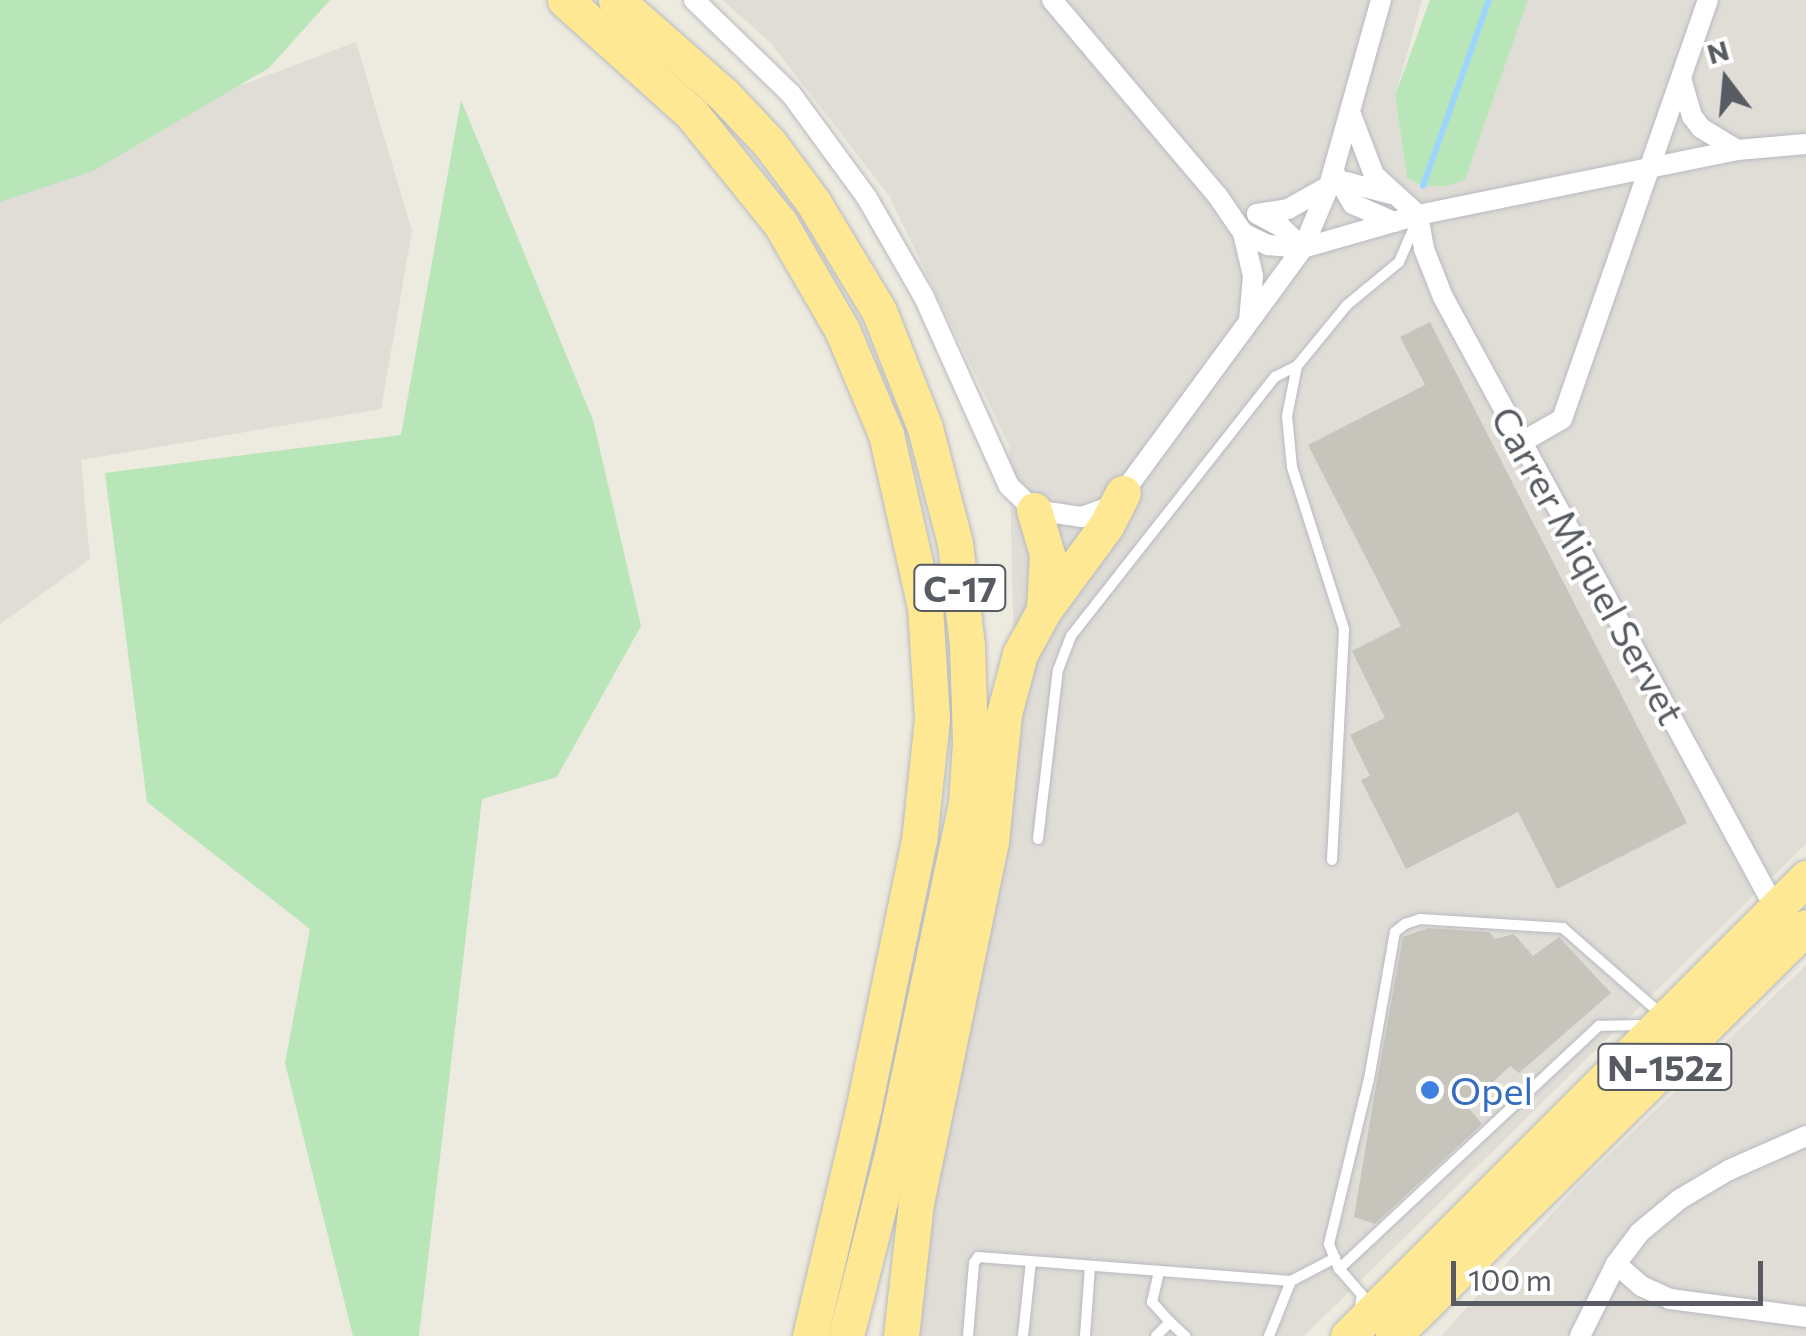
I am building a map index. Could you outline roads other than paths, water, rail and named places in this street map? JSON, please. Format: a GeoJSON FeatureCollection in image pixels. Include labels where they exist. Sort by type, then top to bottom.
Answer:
{"type":"FeatureCollection","features":[{"type":"Feature","properties":{"kind":"highway","name":"C-17"},"geometry":{"type":"LineString","coordinates":[[565,0],[692,114],[780,223],[842,330],[886,434],[926,607],[932,719],[920,840],[810,1336]]}},
{"type":"Feature","properties":{"kind":"highway","name":"C-17"},"geometry":{"type":"LineString","coordinates":[[616,0],[724,96],[770,144],[813,202],[879,311],[924,428],[955,544],[967,645],[970,744],[966,802],[846,1336]]}},
{"type":"Feature","properties":{"kind":"highway"},"geometry":{"type":"LineString","coordinates":[[901,1336],[916,1203],[991,842],[1004,714],[1020,654],[1044,610],[1106,526],[1123,493]]}},
{"type":"Feature","properties":{"kind":"highway"},"geometry":{"type":"LineString","coordinates":[[1034,510],[1046,554],[1044,610]]}},
{"type":"Feature","properties":{"kind":"highway","name":"N-152z"},"geometry":{"type":"LineString","coordinates":[[1354,1322],[1410,1272],[1806,878]]}},
{"type":"Feature","properties":{"kind":"highway","name":"N-152z"},"geometry":{"type":"LineString","coordinates":[[1393,1336],[1806,928]]}},
{"type":"Feature","properties":{"kind":"highway"},"geometry":{"type":"LineString","coordinates":[[1416,1336],[1492,1253],[1524,1206]]}},
{"type":"Feature","properties":{"kind":"highway"},"geometry":{"type":"LineString","coordinates":[[862,1276],[862,1336]]}},
{"type":"Feature","properties":{"kind":"highway"},"geometry":{"type":"LineString","coordinates":[[1330,1336],[1354,1322]]}},
{"type":"Feature","properties":{"kind":"street"},"geometry":{"type":"LineString","coordinates":[[694,0],[791,94],[866,198],[924,297],[1009,486],[1034,510],[1082,517],[1110,507],[1123,493],[1304,248],[1333,179],[1380,0]]}},
{"type":"Feature","properties":{"kind":"street"},"geometry":{"type":"LineString","coordinates":[[1052,0],[1217,195],[1243,233],[1254,276],[1248,328]]}},
{"type":"Feature","properties":{"kind":"street"},"geometry":{"type":"LineString","coordinates":[[1522,442],[1562,418],[1708,0]]}},
{"type":"Feature","properties":{"kind":"street"},"geometry":{"type":"LineString","coordinates":[[1680,73],[1692,116],[1713,137],[1738,150]]}},
{"type":"Feature","properties":{"kind":"street"},"geometry":{"type":"LineString","coordinates":[[1350,110],[1365,159],[1391,194],[1418,215]]}},
{"type":"Feature","properties":{"kind":"street"},"geometry":{"type":"LineString","coordinates":[[1243,233],[1268,245],[1304,248],[1418,215],[1646,172],[1738,150],[1806,144]]}},
{"type":"Feature","properties":{"kind":"street"},"geometry":{"type":"LineString","coordinates":[[1258,214],[1288,209],[1333,179],[1365,184],[1391,194]]}},
{"type":"Feature","properties":{"kind":"street"},"geometry":{"type":"LineString","coordinates":[[1333,179],[1353,204],[1396,222]]}},
{"type":"Feature","properties":{"kind":"street"},"geometry":{"type":"LineString","coordinates":[[1217,195],[1281,227],[1304,248]]}},
{"type":"Feature","properties":{"kind":"street","name":"Carrer Miquel Servet"},"geometry":{"type":"LineString","coordinates":[[1418,215],[1432,273],[1775,908]]}},
{"type":"Feature","properties":{"kind":"street"},"geometry":{"type":"LineString","coordinates":[[1580,1336],[1616,1264],[1639,1234],[1680,1199],[1729,1170],[1806,1136]]}},
{"type":"Feature","properties":{"kind":"street"},"geometry":{"type":"LineString","coordinates":[[1616,1264],[1642,1286],[1670,1299],[1806,1317]]}},
{"type":"Feature","properties":{"kind":"lane"},"geometry":{"type":"LineString","coordinates":[[1038,839],[1058,670],[1071,636],[1275,377],[1297,366],[1348,305],[1399,262],[1418,215]]}},
{"type":"Feature","properties":{"kind":"lane"},"geometry":{"type":"LineString","coordinates":[[1297,366],[1287,441],[1344,629],[1332,860]]}},
{"type":"Feature","properties":{"kind":"lane"},"geometry":{"type":"LineString","coordinates":[[1354,1322],[1362,1294],[1337,1264],[1329,1244],[1368,1078],[1396,932],[1405,924],[1420,920],[1563,928],[1662,1021]]}},
{"type":"Feature","properties":{"kind":"lane"},"geometry":{"type":"LineString","coordinates":[[968,1336],[978,1257],[1290,1281],[1337,1264],[1599,1026],[1662,1021]]}},
{"type":"Feature","properties":{"kind":"lane"},"geometry":{"type":"LineString","coordinates":[[1023,1336],[1032,1261]]}},
{"type":"Feature","properties":{"kind":"lane"},"geometry":{"type":"LineString","coordinates":[[1084,1336],[1090,1266]]}},
{"type":"Feature","properties":{"kind":"lane"},"geometry":{"type":"LineString","coordinates":[[1159,1271],[1152,1302],[1184,1336]]}},
{"type":"Feature","properties":{"kind":"lane"},"geometry":{"type":"LineString","coordinates":[[1269,1336],[1290,1281]]}},
{"type":"Feature","properties":{"kind":"lane"},"geometry":{"type":"LineString","coordinates":[[1156,1336],[1170,1322]]}},
{"type":"Feature","properties":{"kind":"waterway"},"geometry":{"type":"LineString","coordinates":[[1423,186],[1489,0]]}},
{"type":"Feature","properties":{"kind":"place","name":"Opel"},"geometry":{"type":"Point","coordinates":[1430,1090]}}]}
